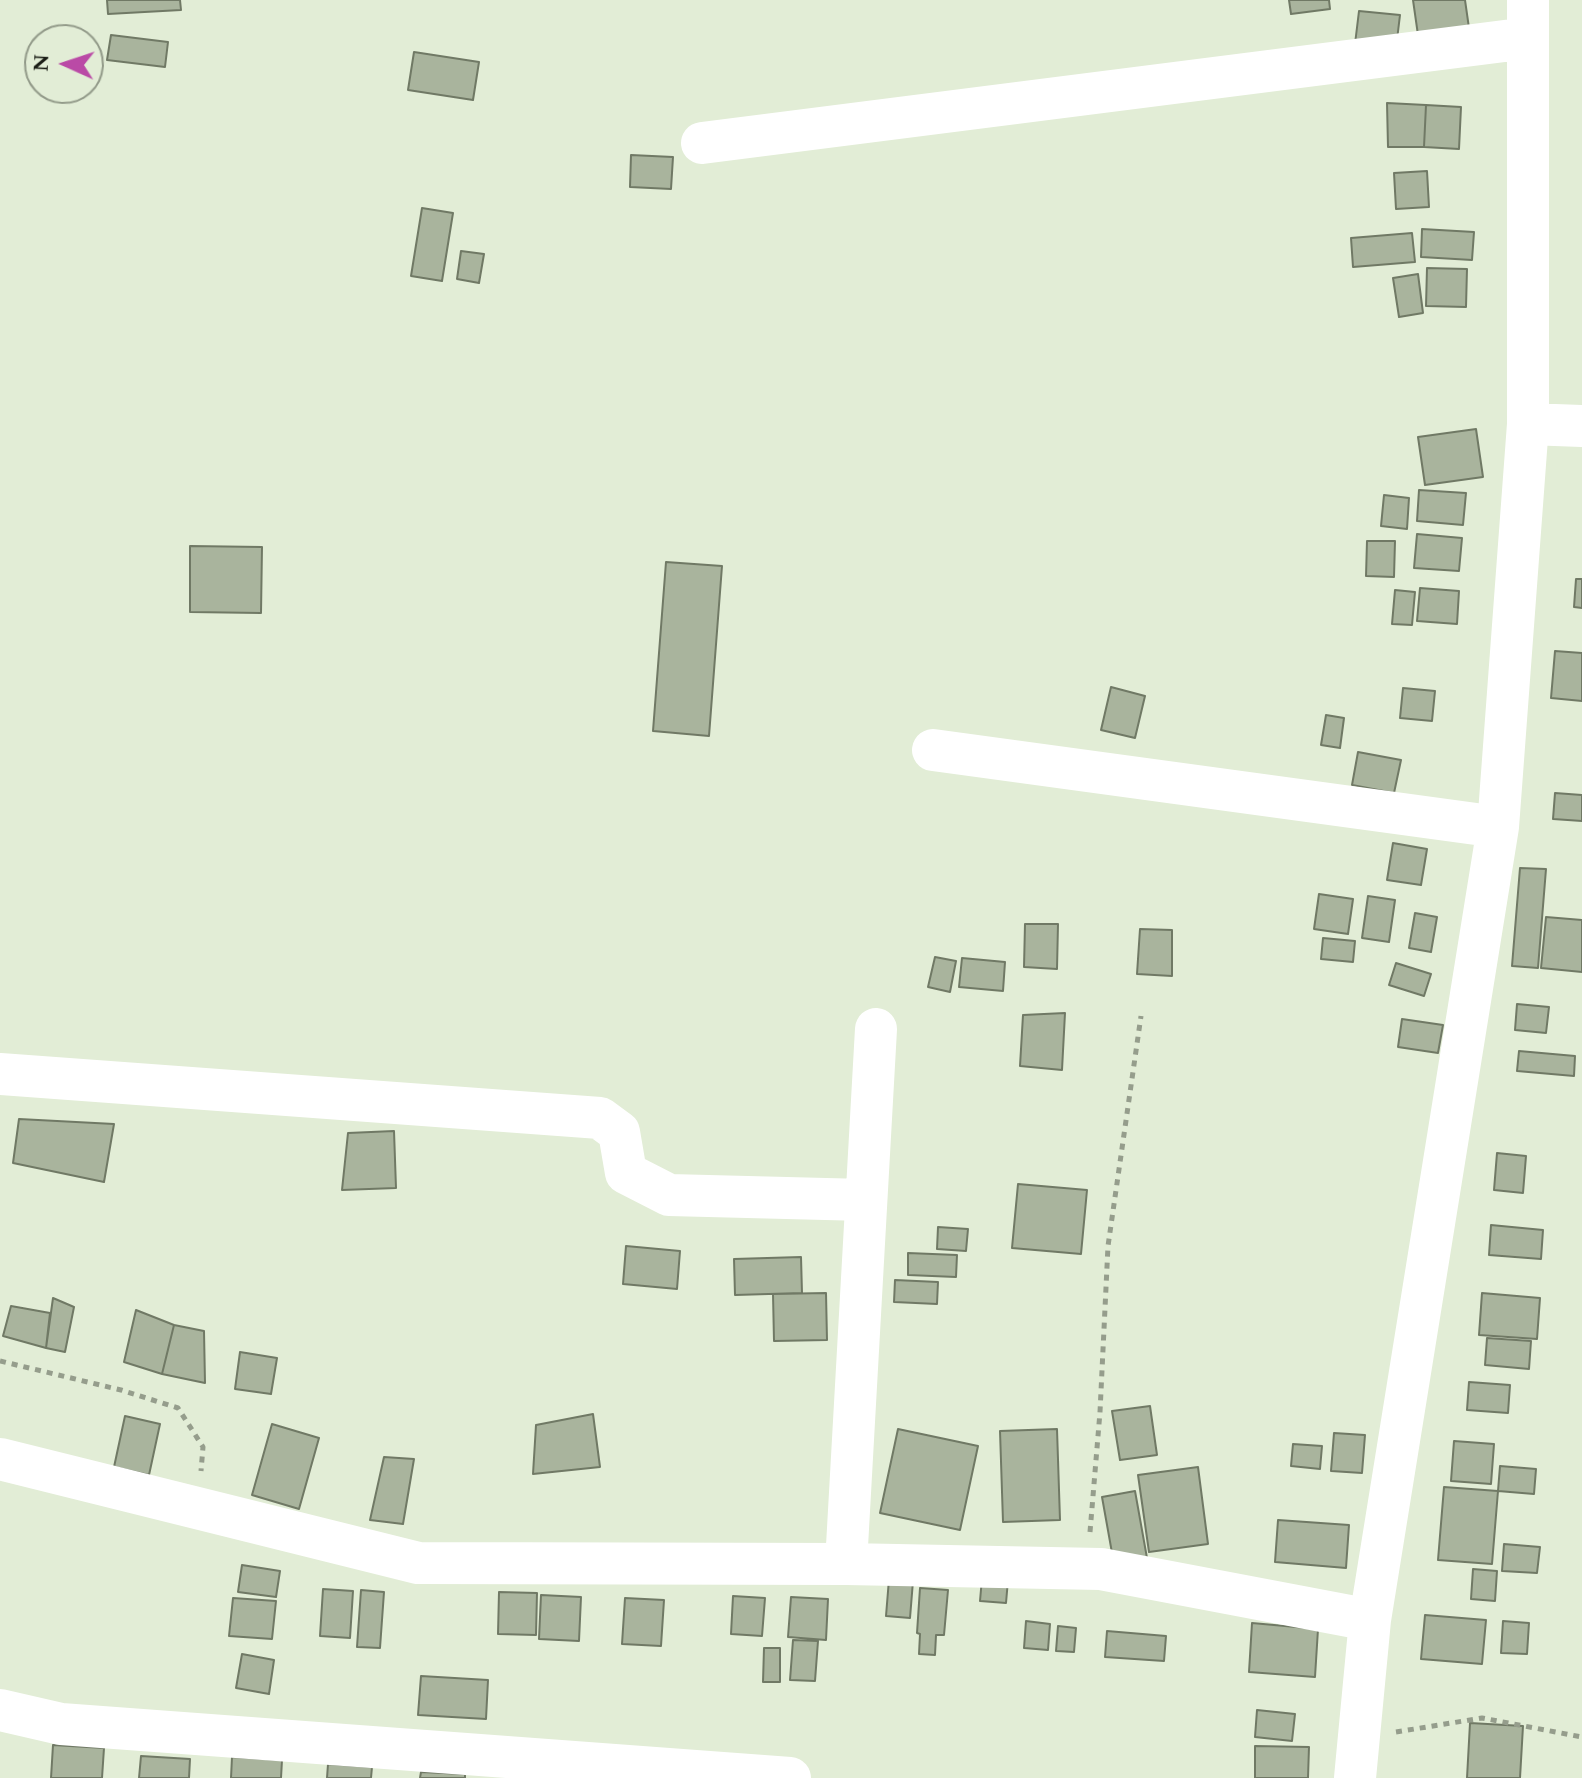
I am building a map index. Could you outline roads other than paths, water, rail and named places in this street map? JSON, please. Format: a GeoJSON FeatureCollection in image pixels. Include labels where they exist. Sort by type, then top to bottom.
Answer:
{"type":"FeatureCollection","features":[{"type":"Feature","properties":{"kind":"street"},"geometry":{"type":"LineString","coordinates":[[702,143],[1528,19],[1528,424],[1498,827],[1370,1620],[1355,1778]]}},
{"type":"Feature","properties":{"kind":"street"},"geometry":{"type":"LineString","coordinates":[[1528,424],[1582,426]]}},
{"type":"Feature","properties":{"kind":"street"},"geometry":{"type":"LineString","coordinates":[[933,750],[1498,827]]}},
{"type":"Feature","properties":{"kind":"street"},"geometry":{"type":"LineString","coordinates":[[846,1564],[876,1029]]}},
{"type":"Feature","properties":{"kind":"street"},"geometry":{"type":"LineString","coordinates":[[0,1074],[600,1118],[619,1132],[626,1173],[669,1195],[865,1200]]}},
{"type":"Feature","properties":{"kind":"street"},"geometry":{"type":"LineString","coordinates":[[0,1459],[418,1563],[846,1564],[1101,1569],[1370,1620]]}},
{"type":"Feature","properties":{"kind":"street"},"geometry":{"type":"LineString","coordinates":[[0,1710],[61,1724],[790,1778]]}}]}
